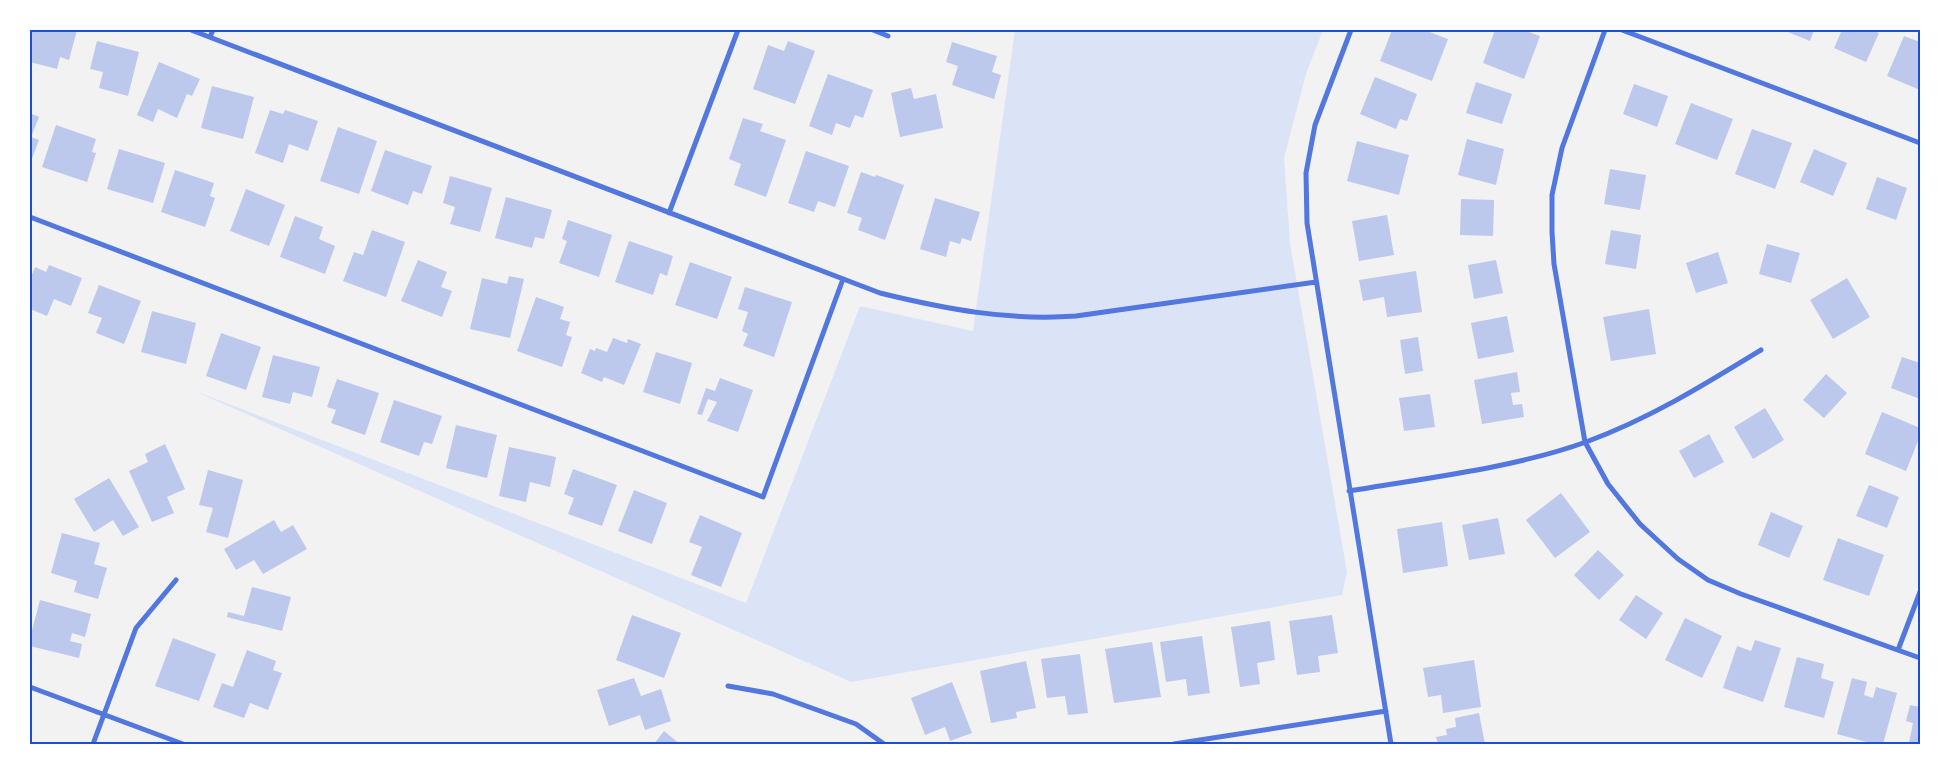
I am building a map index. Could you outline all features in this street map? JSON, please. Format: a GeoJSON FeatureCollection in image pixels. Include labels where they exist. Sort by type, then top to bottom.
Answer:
{"type":"FeatureCollection","features":[{"type":"Feature","properties":{"kind":"street"},"geometry":{"type":"LineString","coordinates":[[191,30],[880,293],[916,302],[1004,316],[1043,319],[1316,282]]}},
{"type":"Feature","properties":{"kind":"street"},"geometry":{"type":"LineString","coordinates":[[210,37],[213,30]]}},
{"type":"Feature","properties":{"kind":"street"},"geometry":{"type":"LineString","coordinates":[[669,213],[738,30]]}},
{"type":"Feature","properties":{"kind":"street"},"geometry":{"type":"LineString","coordinates":[[873,30],[888,36]]}},
{"type":"Feature","properties":{"kind":"street"},"geometry":{"type":"LineString","coordinates":[[1351,30],[1315,125],[1306,173],[1307,223],[1391,744]]}},
{"type":"Feature","properties":{"kind":"street"},"geometry":{"type":"LineString","coordinates":[[1605,30],[1562,148],[1552,195],[1554,264],[1585,442],[1608,484],[1640,524],[1678,559],[1708,580],[1741,594],[1920,658]]}},
{"type":"Feature","properties":{"kind":"street"},"geometry":{"type":"LineString","coordinates":[[1622,30],[1920,143]]}},
{"type":"Feature","properties":{"kind":"street"},"geometry":{"type":"LineString","coordinates":[[30,217],[763,497],[844,279]]}},
{"type":"Feature","properties":{"kind":"street"},"geometry":{"type":"LineString","coordinates":[[1349,491],[1504,464],[1585,442],[1616,430],[1671,404],[1761,350]]}},
{"type":"Feature","properties":{"kind":"street"},"geometry":{"type":"LineString","coordinates":[[93,744],[136,628],[176,580]]}},
{"type":"Feature","properties":{"kind":"street"},"geometry":{"type":"LineString","coordinates":[[1898,650],[1920,592]]}},
{"type":"Feature","properties":{"kind":"street"},"geometry":{"type":"LineString","coordinates":[[30,686],[183,744]]}},
{"type":"Feature","properties":{"kind":"street"},"geometry":{"type":"LineString","coordinates":[[728,686],[773,694],[856,724],[884,744]]}},
{"type":"Feature","properties":{"kind":"street"},"geometry":{"type":"LineString","coordinates":[[1174,744],[1386,711]]}},
{"type":"Feature","properties":{"kind":"shaded area"},"geometry":{"type":"Polygon","coordinates":[[[1015,30],[1323,30],[1306,74],[1284,158],[1290,243],[1347,572],[1342,595],[851,682],[192,390],[746,603],[860,306],[973,331],[1015,30]]]}},
{"type":"Feature","properties":{"kind":"building"},"geometry":{"type":"Polygon","coordinates":[[[30,30],[77,30],[69,60],[60,57],[57,69],[30,62],[30,30]]]}},
{"type":"Feature","properties":{"kind":"building"},"geometry":{"type":"Polygon","coordinates":[[[1392,30],[1424,30],[1448,39],[1432,81],[1380,61],[1392,30]]]}},
{"type":"Feature","properties":{"kind":"building"},"geometry":{"type":"Polygon","coordinates":[[[1495,30],[1523,30],[1540,36],[1524,79],[1483,63],[1495,30]]]}},
{"type":"Feature","properties":{"kind":"building"},"geometry":{"type":"Polygon","coordinates":[[[1783,30],[1814,30],[1810,41],[1783,30]]]}},
{"type":"Feature","properties":{"kind":"building"},"geometry":{"type":"Polygon","coordinates":[[[1842,30],[1872,30],[1879,33],[1866,62],[1834,48],[1842,30]]]}},
{"type":"Feature","properties":{"kind":"building"},"geometry":{"type":"Polygon","coordinates":[[[1904,36],[1920,42],[1920,90],[1887,76],[1904,36]]]}},
{"type":"Feature","properties":{"kind":"building"},"geometry":{"type":"Polygon","coordinates":[[[97,41],[139,52],[128,96],[99,88],[103,72],[90,69],[97,41]]]}},
{"type":"Feature","properties":{"kind":"building"},"geometry":{"type":"Polygon","coordinates":[[[788,41],[815,51],[795,104],[753,89],[768,45],[784,51],[788,41]]]}},
{"type":"Feature","properties":{"kind":"building"},"geometry":{"type":"Polygon","coordinates":[[[952,42],[997,56],[992,72],[1001,75],[994,99],[952,85],[958,66],[946,62],[952,42]]]}},
{"type":"Feature","properties":{"kind":"building"},"geometry":{"type":"Polygon","coordinates":[[[159,62],[200,79],[192,96],[187,94],[177,118],[158,109],[153,122],[137,115],[159,62]]]}},
{"type":"Feature","properties":{"kind":"building"},"geometry":{"type":"Polygon","coordinates":[[[828,74],[873,90],[863,118],[855,115],[850,128],[836,123],[832,135],[809,126],[828,74]]]}},
{"type":"Feature","properties":{"kind":"building"},"geometry":{"type":"Polygon","coordinates":[[[1375,77],[1417,94],[1407,121],[1400,119],[1396,129],[1360,114],[1375,77]]]}},
{"type":"Feature","properties":{"kind":"building"},"geometry":{"type":"Polygon","coordinates":[[[1476,82],[1512,94],[1502,124],[1466,113],[1476,82]]]}},
{"type":"Feature","properties":{"kind":"building"},"geometry":{"type":"Polygon","coordinates":[[[1634,84],[1668,96],[1657,127],[1623,114],[1634,84]]]}},
{"type":"Feature","properties":{"kind":"building"},"geometry":{"type":"Polygon","coordinates":[[[212,86],[254,97],[243,139],[201,128],[212,86]]]}},
{"type":"Feature","properties":{"kind":"building"},"geometry":{"type":"Polygon","coordinates":[[[911,88],[914,99],[936,94],[943,128],[900,137],[891,93],[911,88]]]}},
{"type":"Feature","properties":{"kind":"building"},"geometry":{"type":"Polygon","coordinates":[[[1691,103],[1733,119],[1717,160],[1675,144],[1691,103]]]}},
{"type":"Feature","properties":{"kind":"building"},"geometry":{"type":"Polygon","coordinates":[[[270,110],[283,114],[285,110],[318,121],[308,151],[289,144],[283,163],[255,153],[270,110]]]}},
{"type":"Feature","properties":{"kind":"building"},"geometry":{"type":"Polygon","coordinates":[[[30,113],[39,117],[31,137],[39,140],[30,164],[30,113]]]}},
{"type":"Feature","properties":{"kind":"building"},"geometry":{"type":"Polygon","coordinates":[[[743,118],[763,124],[760,131],[786,140],[766,197],[734,185],[741,164],[729,159],[743,118]]]}},
{"type":"Feature","properties":{"kind":"building"},"geometry":{"type":"Polygon","coordinates":[[[56,125],[96,139],[92,152],[96,153],[87,182],[42,167],[56,125]]]}},
{"type":"Feature","properties":{"kind":"building"},"geometry":{"type":"Polygon","coordinates":[[[338,127],[377,141],[359,194],[320,181],[338,127]]]}},
{"type":"Feature","properties":{"kind":"building"},"geometry":{"type":"Polygon","coordinates":[[[1752,129],[1792,143],[1775,189],[1735,174],[1752,129]]]}},
{"type":"Feature","properties":{"kind":"building"},"geometry":{"type":"Polygon","coordinates":[[[1467,139],[1504,149],[1496,185],[1458,175],[1467,139]]]}},
{"type":"Feature","properties":{"kind":"building"},"geometry":{"type":"Polygon","coordinates":[[[1357,141],[1409,155],[1399,195],[1347,181],[1357,141]]]}},
{"type":"Feature","properties":{"kind":"building"},"geometry":{"type":"Polygon","coordinates":[[[119,149],[165,163],[153,203],[107,189],[119,149]]]}},
{"type":"Feature","properties":{"kind":"building"},"geometry":{"type":"Polygon","coordinates":[[[1814,149],[1847,163],[1833,196],[1800,182],[1814,149]]]}},
{"type":"Feature","properties":{"kind":"building"},"geometry":{"type":"Polygon","coordinates":[[[385,150],[432,166],[422,194],[413,191],[408,205],[371,191],[385,150]]]}},
{"type":"Feature","properties":{"kind":"building"},"geometry":{"type":"Polygon","coordinates":[[[806,151],[849,166],[835,207],[818,201],[814,212],[788,203],[806,151]]]}},
{"type":"Feature","properties":{"kind":"building"},"geometry":{"type":"Polygon","coordinates":[[[1610,169],[1646,175],[1640,210],[1604,204],[1610,169]]]}},
{"type":"Feature","properties":{"kind":"building"},"geometry":{"type":"Polygon","coordinates":[[[175,170],[214,183],[210,196],[215,198],[205,227],[161,212],[175,170]]]}},
{"type":"Feature","properties":{"kind":"building"},"geometry":{"type":"Polygon","coordinates":[[[861,172],[904,185],[885,240],[858,230],[862,218],[847,213],[861,172]]]}},
{"type":"Feature","properties":{"kind":"building"},"geometry":{"type":"Polygon","coordinates":[[[450,176],[492,188],[480,232],[450,224],[455,207],[443,203],[450,176]]]}},
{"type":"Feature","properties":{"kind":"building"},"geometry":{"type":"Polygon","coordinates":[[[1877,177],[1907,188],[1896,220],[1866,209],[1877,177]]]}},
{"type":"Feature","properties":{"kind":"building"},"geometry":{"type":"Polygon","coordinates":[[[246,189],[285,205],[269,246],[230,231],[246,189]]]}},
{"type":"Feature","properties":{"kind":"building"},"geometry":{"type":"Polygon","coordinates":[[[506,197],[552,210],[544,239],[535,237],[532,248],[495,238],[506,197]]]}},
{"type":"Feature","properties":{"kind":"building"},"geometry":{"type":"Polygon","coordinates":[[[935,198],[980,212],[971,241],[962,238],[960,244],[950,241],[946,257],[920,249],[935,198]]]}},
{"type":"Feature","properties":{"kind":"building"},"geometry":{"type":"Polygon","coordinates":[[[1461,199],[1494,200],[1493,236],[1460,235],[1461,199]]]}},
{"type":"Feature","properties":{"kind":"building"},"geometry":{"type":"Polygon","coordinates":[[[1387,215],[1394,255],[1359,261],[1352,221],[1387,215]]]}},
{"type":"Feature","properties":{"kind":"building"},"geometry":{"type":"Polygon","coordinates":[[[295,216],[323,227],[319,239],[335,246],[325,274],[280,257],[295,216]]]}},
{"type":"Feature","properties":{"kind":"building"},"geometry":{"type":"Polygon","coordinates":[[[568,220],[612,235],[599,277],[559,263],[567,241],[562,239],[568,220]]]}},
{"type":"Feature","properties":{"kind":"building"},"geometry":{"type":"Polygon","coordinates":[[[372,230],[405,242],[386,297],[343,281],[354,252],[363,255],[372,230]]]}},
{"type":"Feature","properties":{"kind":"building"},"geometry":{"type":"Polygon","coordinates":[[[1611,230],[1641,235],[1636,269],[1605,264],[1611,230]]]}},
{"type":"Feature","properties":{"kind":"building"},"geometry":{"type":"Polygon","coordinates":[[[629,241],[673,256],[667,276],[660,273],[653,295],[615,282],[629,241]]]}},
{"type":"Feature","properties":{"kind":"building"},"geometry":{"type":"Polygon","coordinates":[[[1767,244],[1800,253],[1791,283],[1759,274],[1767,244]]]}},
{"type":"Feature","properties":{"kind":"building"},"geometry":{"type":"Polygon","coordinates":[[[1718,252],[1728,283],[1696,293],[1686,263],[1718,252]]]}},
{"type":"Feature","properties":{"kind":"building"},"geometry":{"type":"Polygon","coordinates":[[[418,260],[447,272],[441,287],[452,291],[442,317],[401,301],[418,260]]]}},
{"type":"Feature","properties":{"kind":"building"},"geometry":{"type":"Polygon","coordinates":[[[1496,260],[1503,293],[1474,299],[1468,265],[1496,260]]]}},
{"type":"Feature","properties":{"kind":"building"},"geometry":{"type":"Polygon","coordinates":[[[690,262],[732,277],[717,319],[675,305],[690,262]]]}},
{"type":"Feature","properties":{"kind":"building"},"geometry":{"type":"Polygon","coordinates":[[[49,265],[82,278],[71,306],[54,299],[47,316],[30,309],[30,280],[35,267],[46,272],[49,265]]]}},
{"type":"Feature","properties":{"kind":"building"},"geometry":{"type":"Polygon","coordinates":[[[1416,271],[1422,312],[1387,317],[1384,297],[1363,301],[1359,280],[1416,271]]]}},
{"type":"Feature","properties":{"kind":"building"},"geometry":{"type":"Polygon","coordinates":[[[509,276],[524,279],[510,338],[470,329],[482,278],[507,284],[509,276]]]}},
{"type":"Feature","properties":{"kind":"building"},"geometry":{"type":"Polygon","coordinates":[[[1847,278],[1870,317],[1833,339],[1810,300],[1847,278]]]}},
{"type":"Feature","properties":{"kind":"building"},"geometry":{"type":"Polygon","coordinates":[[[99,285],[141,301],[124,344],[96,333],[102,318],[88,313],[99,285]]]}},
{"type":"Feature","properties":{"kind":"building"},"geometry":{"type":"Polygon","coordinates":[[[745,287],[792,302],[774,357],[743,346],[748,334],[742,331],[748,312],[738,309],[745,287]]]}},
{"type":"Feature","properties":{"kind":"building"},"geometry":{"type":"Polygon","coordinates":[[[536,297],[564,307],[560,319],[570,322],[566,335],[572,337],[562,367],[517,351],[536,297]]]}},
{"type":"Feature","properties":{"kind":"building"},"geometry":{"type":"Polygon","coordinates":[[[1649,309],[1656,354],[1611,361],[1603,317],[1649,309]]]}},
{"type":"Feature","properties":{"kind":"building"},"geometry":{"type":"Polygon","coordinates":[[[152,311],[196,323],[186,364],[141,352],[152,311]]]}},
{"type":"Feature","properties":{"kind":"building"},"geometry":{"type":"Polygon","coordinates":[[[1507,316],[1514,352],[1478,359],[1471,323],[1507,316]]]}},
{"type":"Feature","properties":{"kind":"building"},"geometry":{"type":"Polygon","coordinates":[[[221,333],[261,347],[246,390],[206,376],[221,333]]]}},
{"type":"Feature","properties":{"kind":"building"},"geometry":{"type":"Polygon","coordinates":[[[1418,337],[1423,371],[1405,374],[1400,340],[1418,337]]]}},
{"type":"Feature","properties":{"kind":"building"},"geometry":{"type":"Polygon","coordinates":[[[613,338],[627,343],[628,339],[641,344],[624,385],[604,377],[602,382],[581,373],[590,349],[595,351],[596,348],[607,352],[613,338]]]}},
{"type":"Feature","properties":{"kind":"building"},"geometry":{"type":"Polygon","coordinates":[[[656,352],[692,363],[680,404],[643,392],[656,352]]]}},
{"type":"Feature","properties":{"kind":"building"},"geometry":{"type":"Polygon","coordinates":[[[273,355],[320,367],[312,397],[293,392],[290,404],[262,397],[273,355]]]}},
{"type":"Feature","properties":{"kind":"building"},"geometry":{"type":"Polygon","coordinates":[[[1902,357],[1920,363],[1920,399],[1891,388],[1902,357]]]}},
{"type":"Feature","properties":{"kind":"building"},"geometry":{"type":"Polygon","coordinates":[[[1517,372],[1520,392],[1511,393],[1513,405],[1522,404],[1524,417],[1482,424],[1474,380],[1517,372]]]}},
{"type":"Feature","properties":{"kind":"building"},"geometry":{"type":"Polygon","coordinates":[[[1826,374],[1847,393],[1824,418],[1803,400],[1826,374]]]}},
{"type":"Feature","properties":{"kind":"building"},"geometry":{"type":"Polygon","coordinates":[[[720,378],[753,390],[738,432],[707,421],[717,402],[708,399],[702,415],[697,414],[706,388],[715,391],[720,378]]]}},
{"type":"Feature","properties":{"kind":"building"},"geometry":{"type":"Polygon","coordinates":[[[337,379],[379,393],[365,435],[331,423],[336,410],[327,407],[337,379]]]}},
{"type":"Feature","properties":{"kind":"building"},"geometry":{"type":"Polygon","coordinates":[[[1430,394],[1435,427],[1404,431],[1399,398],[1430,394]]]}},
{"type":"Feature","properties":{"kind":"building"},"geometry":{"type":"Polygon","coordinates":[[[394,400],[442,416],[432,444],[424,442],[419,456],[380,442],[394,400]]]}},
{"type":"Feature","properties":{"kind":"building"},"geometry":{"type":"Polygon","coordinates":[[[1765,408],[1784,440],[1753,459],[1734,427],[1765,408]]]}},
{"type":"Feature","properties":{"kind":"building"},"geometry":{"type":"Polygon","coordinates":[[[1882,412],[1920,428],[1920,436],[1906,471],[1865,454],[1882,412]]]}},
{"type":"Feature","properties":{"kind":"building"},"geometry":{"type":"Polygon","coordinates":[[[456,425],[497,435],[487,478],[446,468],[456,425]]]}},
{"type":"Feature","properties":{"kind":"building"},"geometry":{"type":"Polygon","coordinates":[[[1709,434],[1724,462],[1694,478],[1679,451],[1709,434]]]}},
{"type":"Feature","properties":{"kind":"building"},"geometry":{"type":"Polygon","coordinates":[[[165,444],[185,489],[167,497],[174,513],[152,522],[129,471],[148,462],[145,454],[165,444]]]}},
{"type":"Feature","properties":{"kind":"building"},"geometry":{"type":"Polygon","coordinates":[[[509,447],[556,457],[550,487],[530,482],[526,502],[499,496],[509,447]]]}},
{"type":"Feature","properties":{"kind":"building"},"geometry":{"type":"Polygon","coordinates":[[[573,469],[617,485],[602,526],[568,514],[574,498],[564,494],[573,469]]]}},
{"type":"Feature","properties":{"kind":"building"},"geometry":{"type":"Polygon","coordinates":[[[208,470],[243,480],[228,538],[206,532],[213,508],[199,505],[208,470]]]}},
{"type":"Feature","properties":{"kind":"building"},"geometry":{"type":"Polygon","coordinates":[[[109,478],[139,527],[123,536],[113,520],[94,532],[74,499],[109,478]]]}},
{"type":"Feature","properties":{"kind":"building"},"geometry":{"type":"Polygon","coordinates":[[[1869,485],[1899,497],[1887,528],[1856,516],[1869,485]]]}},
{"type":"Feature","properties":{"kind":"building"},"geometry":{"type":"Polygon","coordinates":[[[634,490],[667,503],[652,544],[618,531],[634,490]]]}},
{"type":"Feature","properties":{"kind":"building"},"geometry":{"type":"Polygon","coordinates":[[[1561,493],[1590,532],[1555,558],[1526,520],[1561,493]]]}},
{"type":"Feature","properties":{"kind":"building"},"geometry":{"type":"Polygon","coordinates":[[[1771,512],[1803,526],[1789,558],[1758,545],[1771,512]]]}},
{"type":"Feature","properties":{"kind":"building"},"geometry":{"type":"Polygon","coordinates":[[[700,515],[742,533],[721,587],[691,575],[702,547],[689,542],[700,515]]]}},
{"type":"Feature","properties":{"kind":"building"},"geometry":{"type":"Polygon","coordinates":[[[1498,518],[1505,554],[1469,560],[1462,525],[1498,518]]]}},
{"type":"Feature","properties":{"kind":"building"},"geometry":{"type":"Polygon","coordinates":[[[274,520],[281,532],[293,525],[307,549],[263,574],[254,560],[236,570],[224,549],[274,520]]]}},
{"type":"Feature","properties":{"kind":"building"},"geometry":{"type":"Polygon","coordinates":[[[1442,522],[1448,566],[1403,573],[1397,529],[1442,522]]]}},
{"type":"Feature","properties":{"kind":"building"},"geometry":{"type":"Polygon","coordinates":[[[62,533],[100,543],[94,564],[107,568],[98,599],[74,592],[77,581],[51,573],[62,533]]]}},
{"type":"Feature","properties":{"kind":"building"},"geometry":{"type":"Polygon","coordinates":[[[1838,538],[1884,555],[1869,596],[1823,580],[1838,538]]]}},
{"type":"Feature","properties":{"kind":"building"},"geometry":{"type":"Polygon","coordinates":[[[1598,550],[1624,575],[1599,600],[1574,575],[1598,550]]]}},
{"type":"Feature","properties":{"kind":"building"},"geometry":{"type":"Polygon","coordinates":[[[252,587],[291,597],[282,631],[227,617],[228,612],[244,616],[252,587]]]}},
{"type":"Feature","properties":{"kind":"building"},"geometry":{"type":"Polygon","coordinates":[[[1636,595],[1663,613],[1646,639],[1619,620],[1636,595]]]}},
{"type":"Feature","properties":{"kind":"building"},"geometry":{"type":"Polygon","coordinates":[[[40,600],[91,614],[85,637],[72,633],[70,641],[82,644],[79,658],[30,646],[30,638],[40,600]]]}},
{"type":"Feature","properties":{"kind":"building"},"geometry":{"type":"Polygon","coordinates":[[[632,615],[681,633],[664,678],[616,660],[632,615]]]}},
{"type":"Feature","properties":{"kind":"building"},"geometry":{"type":"Polygon","coordinates":[[[1332,615],[1338,653],[1318,656],[1320,672],[1297,675],[1289,621],[1332,615]]]}},
{"type":"Feature","properties":{"kind":"building"},"geometry":{"type":"Polygon","coordinates":[[[1685,618],[1722,636],[1702,678],[1665,660],[1685,618]]]}},
{"type":"Feature","properties":{"kind":"building"},"geometry":{"type":"Polygon","coordinates":[[[1270,621],[1275,660],[1257,663],[1260,684],[1240,687],[1231,627],[1270,621]]]}},
{"type":"Feature","properties":{"kind":"building"},"geometry":{"type":"Polygon","coordinates":[[[1202,636],[1210,693],[1188,696],[1186,679],[1166,682],[1160,642],[1202,636]]]}},
{"type":"Feature","properties":{"kind":"building"},"geometry":{"type":"Polygon","coordinates":[[[173,638],[216,654],[199,701],[155,686],[173,638]]]}},
{"type":"Feature","properties":{"kind":"building"},"geometry":{"type":"Polygon","coordinates":[[[1755,640],[1781,648],[1763,702],[1723,688],[1737,646],[1751,651],[1755,640]]]}},
{"type":"Feature","properties":{"kind":"building"},"geometry":{"type":"Polygon","coordinates":[[[1152,642],[1161,697],[1114,703],[1105,649],[1152,642]]]}},
{"type":"Feature","properties":{"kind":"building"},"geometry":{"type":"Polygon","coordinates":[[[247,650],[276,661],[273,670],[282,673],[268,710],[250,703],[244,718],[213,707],[222,683],[233,687],[247,650]]]}},
{"type":"Feature","properties":{"kind":"building"},"geometry":{"type":"Polygon","coordinates":[[[1080,654],[1088,713],[1068,715],[1065,696],[1047,698],[1041,659],[1080,654]]]}},
{"type":"Feature","properties":{"kind":"building"},"geometry":{"type":"Polygon","coordinates":[[[1797,657],[1824,664],[1821,678],[1834,682],[1824,718],[1784,707],[1797,657]]]}},
{"type":"Feature","properties":{"kind":"building"},"geometry":{"type":"Polygon","coordinates":[[[1474,660],[1481,707],[1443,713],[1441,695],[1428,697],[1423,668],[1474,660]]]}},
{"type":"Feature","properties":{"kind":"building"},"geometry":{"type":"Polygon","coordinates":[[[1026,661],[1036,708],[1016,712],[1017,718],[991,723],[980,671],[1026,661]]]}},
{"type":"Feature","properties":{"kind":"building"},"geometry":{"type":"Polygon","coordinates":[[[634,678],[641,696],[661,689],[671,721],[645,730],[640,715],[609,726],[597,690],[634,678]]]}},
{"type":"Feature","properties":{"kind":"building"},"geometry":{"type":"Polygon","coordinates":[[[1852,678],[1867,682],[1864,695],[1873,698],[1876,687],[1897,693],[1883,744],[1874,744],[1837,734],[1852,678]]]}},
{"type":"Feature","properties":{"kind":"building"},"geometry":{"type":"Polygon","coordinates":[[[952,682],[972,733],[950,741],[945,727],[925,735],[911,698],[952,682]]]}},
{"type":"Feature","properties":{"kind":"building"},"geometry":{"type":"Polygon","coordinates":[[[1910,705],[1920,707],[1920,744],[1909,743],[1913,723],[1906,721],[1910,705]]]}},
{"type":"Feature","properties":{"kind":"building"},"geometry":{"type":"Polygon","coordinates":[[[1479,713],[1485,744],[1438,744],[1436,737],[1447,735],[1446,729],[1456,727],[1455,718],[1479,713]]]}},
{"type":"Feature","properties":{"kind":"building"},"geometry":{"type":"Polygon","coordinates":[[[664,731],[680,744],[654,744],[664,731]]]}}]}
